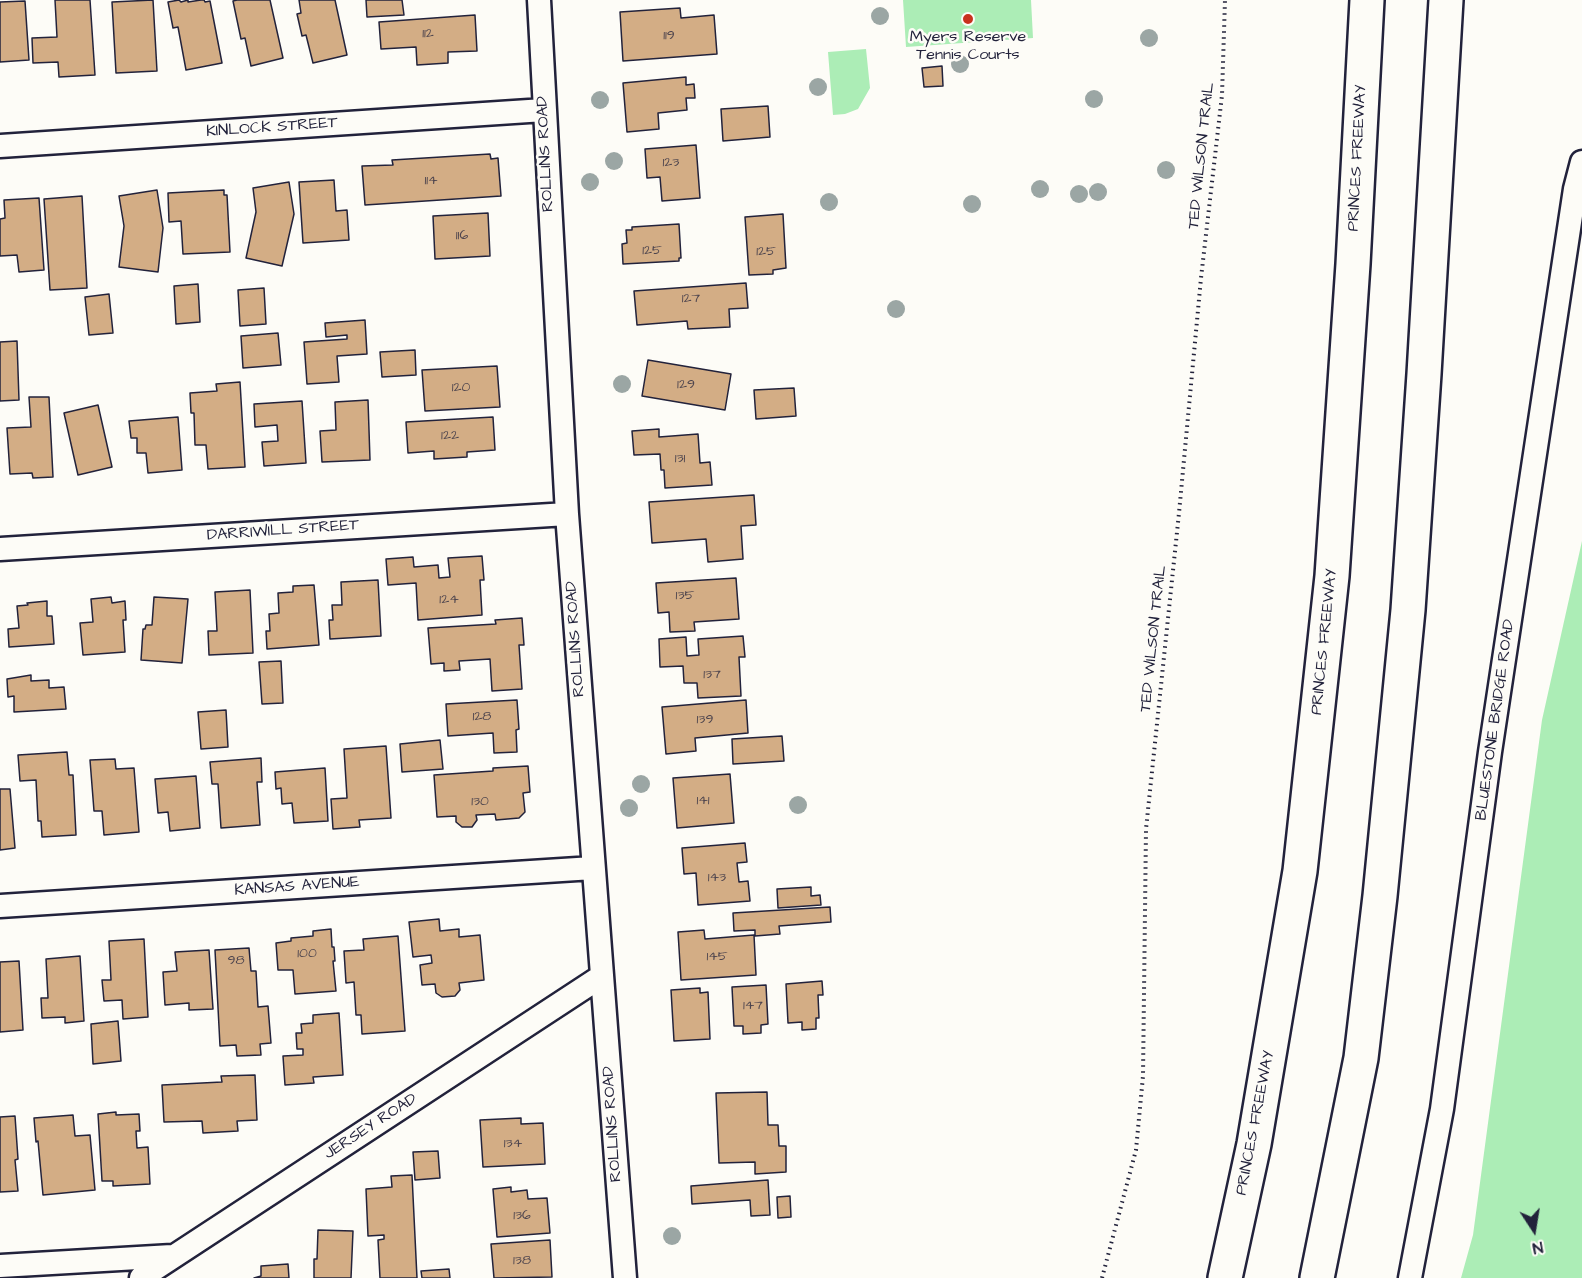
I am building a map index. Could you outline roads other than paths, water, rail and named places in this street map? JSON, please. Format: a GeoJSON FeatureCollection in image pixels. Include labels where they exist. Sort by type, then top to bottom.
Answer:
{"type":"FeatureCollection","features":[{"type":"Feature","properties":{"kind":"highway","name":"PRINCES FREEWAY"},"geometry":{"type":"LineString","coordinates":[[1225,1278],[1254,1144],[1300,871],[1332,576],[1353,264],[1367,0]]}},
{"type":"Feature","properties":{"kind":"highway"},"geometry":{"type":"LineString","coordinates":[[1317,1278],[1361,1058],[1380,896],[1409,598],[1425,374],[1446,0]]}},
{"type":"Feature","properties":{"kind":"street","name":"ROLLINS ROAD"},"geometry":{"type":"LineString","coordinates":[[539,0],[567,514],[625,1278]]}},
{"type":"Feature","properties":{"kind":"street","name":"KINLOCK STREET"},"geometry":{"type":"LineString","coordinates":[[0,146],[544,110]]}},
{"type":"Feature","properties":{"kind":"street","name":"BLUESTONE BRIDGE ROAD"},"geometry":{"type":"LineString","coordinates":[[1410,1278],[1442,1109],[1490,752],[1575,189],[1582,162]]}},
{"type":"Feature","properties":{"kind":"street","name":"DARRIWILL STREET"},"geometry":{"type":"LineString","coordinates":[[0,549],[567,514]]}},
{"type":"Feature","properties":{"kind":"street","name":"KANSAS AVENUE"},"geometry":{"type":"LineString","coordinates":[[0,906],[593,868]]}},
{"type":"Feature","properties":{"kind":"street","name":"JERSEY ROAD"},"geometry":{"type":"LineString","coordinates":[[141,1278],[602,976]]}},
{"type":"Feature","properties":{"kind":"street"},"geometry":{"type":"LineString","coordinates":[[6,1270],[175,1256]]}},
{"type":"Feature","properties":{"kind":"place","name":"Myers Reserve Tennis Courts"},"geometry":{"type":"Point","coordinates":[968,19]}}]}
